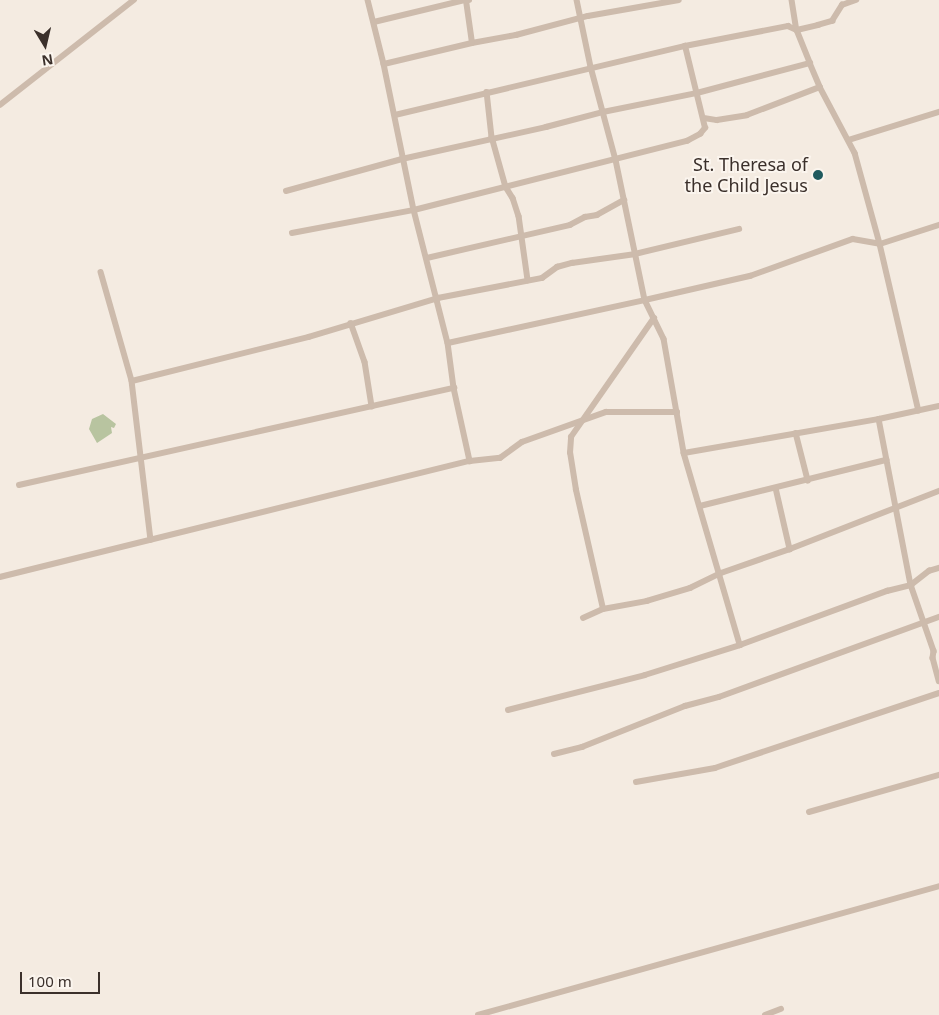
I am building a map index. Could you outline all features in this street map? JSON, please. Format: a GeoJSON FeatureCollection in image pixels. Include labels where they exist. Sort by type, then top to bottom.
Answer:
{"type":"FeatureCollection","features":[{"type":"Feature","properties":{"kind":"street"},"geometry":{"type":"LineString","coordinates":[[0,105],[134,0]]}},
{"type":"Feature","properties":{"kind":"street"},"geometry":{"type":"LineString","coordinates":[[368,0],[384,64],[402,159],[448,343],[454,388],[470,461]]}},
{"type":"Feature","properties":{"kind":"street"},"geometry":{"type":"LineString","coordinates":[[374,22],[467,0],[472,43]]}},
{"type":"Feature","properties":{"kind":"street"},"geometry":{"type":"LineString","coordinates":[[577,0],[616,160],[645,300],[664,339],[684,453],[740,644]]}},
{"type":"Feature","properties":{"kind":"street"},"geometry":{"type":"LineString","coordinates":[[384,64],[472,43],[516,35],[582,18],[679,0]]}},
{"type":"Feature","properties":{"kind":"street"},"geometry":{"type":"LineString","coordinates":[[792,0],[797,30],[810,63],[820,87],[855,153],[880,244],[920,411]]}},
{"type":"Feature","properties":{"kind":"street"},"geometry":{"type":"LineString","coordinates":[[394,115],[686,46],[788,26],[797,30],[832,21],[842,5],[856,0]]}},
{"type":"Feature","properties":{"kind":"street"},"geometry":{"type":"LineString","coordinates":[[292,234],[414,210],[687,141],[700,134],[704,128],[704,118],[686,46]]}},
{"type":"Feature","properties":{"kind":"street"},"geometry":{"type":"LineString","coordinates":[[286,192],[402,159],[492,137],[546,127],[603,112],[697,93],[810,63]]}},
{"type":"Feature","properties":{"kind":"street"},"geometry":{"type":"LineString","coordinates":[[704,118],[717,120],[747,115],[820,87]]}},
{"type":"Feature","properties":{"kind":"street"},"geometry":{"type":"LineString","coordinates":[[487,92],[492,137],[506,188],[513,198],[522,235],[528,280]]}},
{"type":"Feature","properties":{"kind":"street"},"geometry":{"type":"LineString","coordinates":[[848,140],[939,112]]}},
{"type":"Feature","properties":{"kind":"street"},"geometry":{"type":"LineString","coordinates":[[427,258],[570,225],[585,217],[597,215],[624,200]]}},
{"type":"Feature","properties":{"kind":"street"},"geometry":{"type":"LineString","coordinates":[[448,343],[750,276],[853,239],[880,244],[939,225]]}},
{"type":"Feature","properties":{"kind":"street"},"geometry":{"type":"LineString","coordinates":[[132,381],[309,337],[438,298],[542,278],[557,267],[572,263],[635,254],[739,229]]}},
{"type":"Feature","properties":{"kind":"street"},"geometry":{"type":"LineString","coordinates":[[101,272],[132,381],[143,458],[151,540]]}},
{"type":"Feature","properties":{"kind":"street"},"geometry":{"type":"LineString","coordinates":[[603,609],[570,453],[571,437],[654,318]]}},
{"type":"Feature","properties":{"kind":"street"},"geometry":{"type":"LineString","coordinates":[[351,323],[365,362],[372,406]]}},
{"type":"Feature","properties":{"kind":"street"},"geometry":{"type":"LineString","coordinates":[[19,485],[454,388]]}},
{"type":"Feature","properties":{"kind":"street"},"geometry":{"type":"LineString","coordinates":[[684,453],[879,419],[939,406]]}},
{"type":"Feature","properties":{"kind":"street"},"geometry":{"type":"LineString","coordinates":[[0,577],[470,461],[500,458],[522,442],[585,417],[606,412],[677,412]]}},
{"type":"Feature","properties":{"kind":"street"},"geometry":{"type":"LineString","coordinates":[[879,419],[911,585],[934,651],[933,658],[939,681]]}},
{"type":"Feature","properties":{"kind":"street"},"geometry":{"type":"LineString","coordinates":[[796,433],[808,480]]}},
{"type":"Feature","properties":{"kind":"street"},"geometry":{"type":"LineString","coordinates":[[700,506],[886,460]]}},
{"type":"Feature","properties":{"kind":"street"},"geometry":{"type":"LineString","coordinates":[[776,488],[790,549]]}},
{"type":"Feature","properties":{"kind":"street"},"geometry":{"type":"LineString","coordinates":[[583,618],[603,609],[647,601],[690,588],[720,573],[790,549],[939,491]]}},
{"type":"Feature","properties":{"kind":"street"},"geometry":{"type":"LineString","coordinates":[[508,710],[645,675],[740,644],[887,591],[911,585],[929,571],[939,568]]}},
{"type":"Feature","properties":{"kind":"street"},"geometry":{"type":"LineString","coordinates":[[554,754],[582,747],[685,706],[719,697],[939,617]]}},
{"type":"Feature","properties":{"kind":"street"},"geometry":{"type":"LineString","coordinates":[[636,782],[715,768],[939,693]]}},
{"type":"Feature","properties":{"kind":"street"},"geometry":{"type":"LineString","coordinates":[[809,812],[939,776]]}},
{"type":"Feature","properties":{"kind":"street"},"geometry":{"type":"LineString","coordinates":[[478,1015],[939,886]]}},
{"type":"Feature","properties":{"kind":"street"},"geometry":{"type":"LineString","coordinates":[[765,1015],[781,1009]]}},
{"type":"Feature","properties":{"kind":"green space"},"geometry":{"type":"Polygon","coordinates":[[[103,414],[116,424],[114,428],[111,427],[112,433],[97,443],[89,429],[92,419],[103,414]]]}},
{"type":"Feature","properties":{"kind":"place","name":"St. Theresa of the Child Jesus"},"geometry":{"type":"Point","coordinates":[818,175]}}]}
